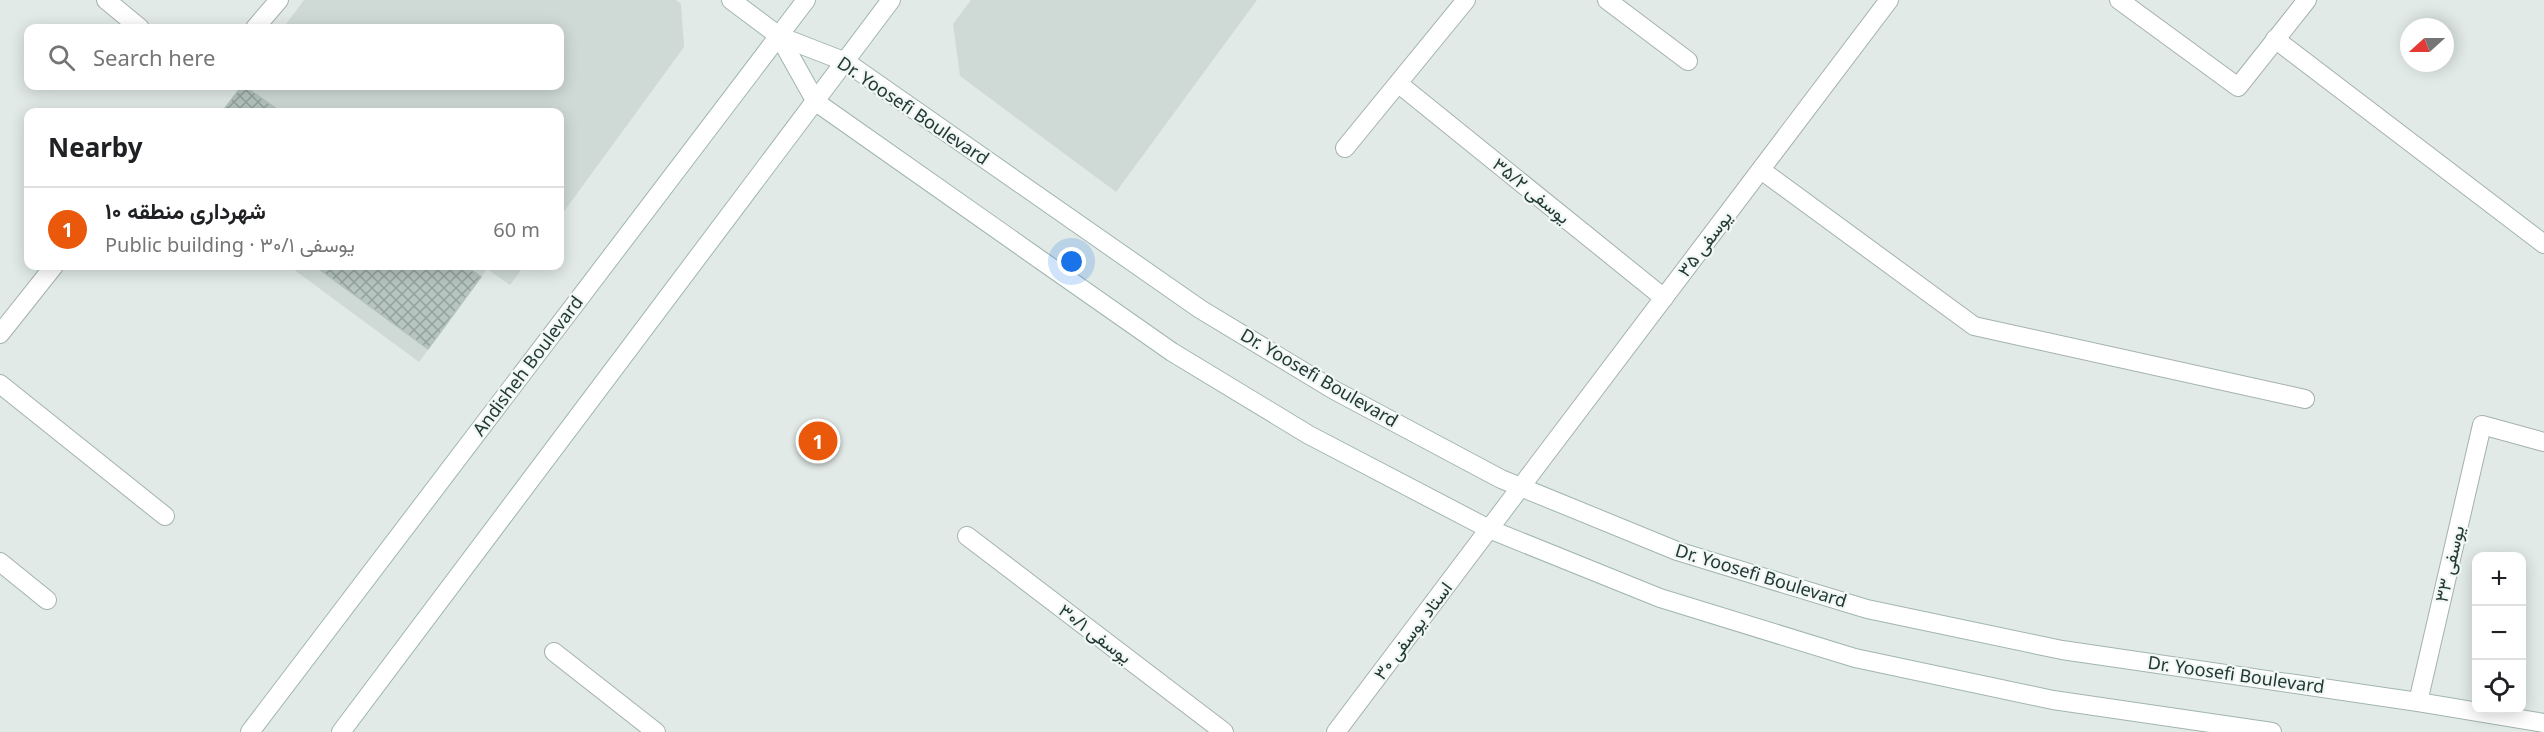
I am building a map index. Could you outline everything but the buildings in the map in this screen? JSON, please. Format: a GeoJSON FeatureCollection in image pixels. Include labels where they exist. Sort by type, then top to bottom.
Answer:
{"type":"FeatureCollection","features":[{"type":"Feature","properties":{"kind":"street"},"geometry":{"type":"LineString","coordinates":[[106,0],[135,24]]}},
{"type":"Feature","properties":{"kind":"street"},"geometry":{"type":"LineString","coordinates":[[258,24],[279,0]]}},
{"type":"Feature","properties":{"kind":"street"},"geometry":{"type":"LineString","coordinates":[[731,0],[779,36],[816,102],[1172,352],[1309,435],[1489,529],[1660,598],[1854,658],[2053,700],[2272,732]]}},
{"type":"Feature","properties":{"kind":"street","name":"Andisheh Boulevard"},"geometry":{"type":"LineString","coordinates":[[250,732],[806,0]]}},
{"type":"Feature","properties":{"kind":"street"},"geometry":{"type":"LineString","coordinates":[[341,732],[891,0]]}},
{"type":"Feature","properties":{"kind":"street"},"geometry":{"type":"LineString","coordinates":[[1345,148],[1466,0]]}},
{"type":"Feature","properties":{"kind":"street"},"geometry":{"type":"LineString","coordinates":[[1607,0],[1688,61]]}},
{"type":"Feature","properties":{"kind":"street","name":"یوسفی ۳۵"},"geometry":{"type":"LineString","coordinates":[[1520,488],[1889,0]]}},
{"type":"Feature","properties":{"kind":"street"},"geometry":{"type":"LineString","coordinates":[[2119,0],[2238,87],[2307,0]]}},
{"type":"Feature","properties":{"kind":"street","name":"Dr. Yoosefi Boulevard"},"geometry":{"type":"LineString","coordinates":[[779,36],[846,62],[1200,309],[1334,390],[1520,488],[1677,551],[1867,609],[2062,650],[2418,702],[2544,723]]}},
{"type":"Feature","properties":{"kind":"street"},"geometry":{"type":"LineString","coordinates":[[2275,39],[2544,244]]}},
{"type":"Feature","properties":{"kind":"street","name":"یوسفی ۳۵/۲"},"geometry":{"type":"LineString","coordinates":[[1399,84],[1664,298]]}},
{"type":"Feature","properties":{"kind":"street"},"geometry":{"type":"LineString","coordinates":[[1761,170],[1974,326],[2305,399]]}},
{"type":"Feature","properties":{"kind":"street"},"geometry":{"type":"LineString","coordinates":[[0,334],[7,312],[50,270]]}},
{"type":"Feature","properties":{"kind":"street"},"geometry":{"type":"LineString","coordinates":[[0,384],[165,516]]}},
{"type":"Feature","properties":{"kind":"street","name":"یوسفی ۳۳"},"geometry":{"type":"LineString","coordinates":[[2418,702],[2482,425],[2544,442]]}},
{"type":"Feature","properties":{"kind":"street","name":"استاد یوسفی ۳۰"},"geometry":{"type":"LineString","coordinates":[[1336,732],[1520,488]]}},
{"type":"Feature","properties":{"kind":"street","name":"یوسفی ۳۰/۱"},"geometry":{"type":"LineString","coordinates":[[967,536],[1224,732]]}},
{"type":"Feature","properties":{"kind":"street"},"geometry":{"type":"LineString","coordinates":[[0,562],[48,600]]}},
{"type":"Feature","properties":{"kind":"street"},"geometry":{"type":"LineString","coordinates":[[554,652],[656,732]]}},
{"type":"Feature","properties":{"kind":"shaded area"},"geometry":{"type":"Polygon","coordinates":[[[304,0],[676,0],[681,4],[684,47],[564,212],[564,108],[225,108],[239,90],[564,90],[564,24],[286,24],[304,0]]]}},
{"type":"Feature","properties":{"kind":"shaded area"},"geometry":{"type":"Polygon","coordinates":[[[971,0],[1257,0],[1116,192],[960,76],[953,24],[971,0]]]}},
{"type":"Feature","properties":{"kind":"shaded area"},"geometry":{"type":"Polygon","coordinates":[[[294,270],[486,270],[419,362],[294,270]]]}},
{"type":"Feature","properties":{"kind":"shaded area"},"geometry":{"type":"Polygon","coordinates":[[[488,270],[521,270],[510,285],[488,270]]]}},
{"type":"Feature","properties":{"kind":"place","name":"شهرداری منطقه ۱۰"},"geometry":{"type":"Point","coordinates":[818,441]}}]}
